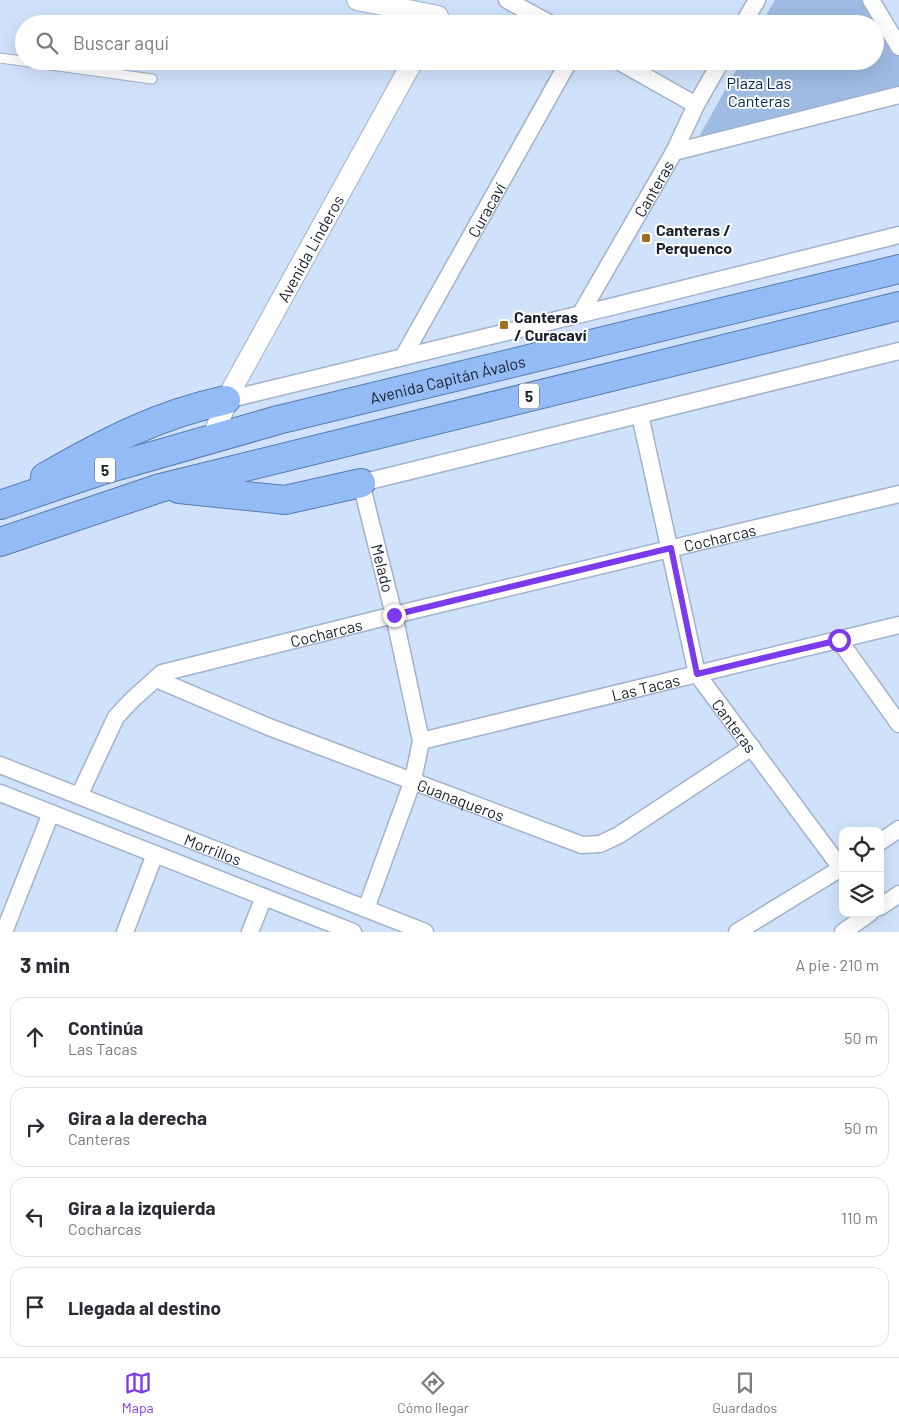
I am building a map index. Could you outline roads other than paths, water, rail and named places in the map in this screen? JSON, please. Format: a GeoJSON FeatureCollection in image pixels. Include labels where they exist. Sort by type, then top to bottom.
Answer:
{"type":"FeatureCollection","features":[{"type":"Feature","properties":{"kind":"highway","name":"Avenida Capitán Ávalos"},"geometry":{"type":"LineString","coordinates":[[0,503],[212,438],[633,332],[899,268]]}},
{"type":"Feature","properties":{"kind":"highway","name":"5"},"geometry":{"type":"LineString","coordinates":[[0,542],[160,488],[899,306]]}},
{"type":"Feature","properties":{"kind":"highway"},"geometry":{"type":"LineString","coordinates":[[0,503],[92,450],[143,424],[176,412],[226,400]]}},
{"type":"Feature","properties":{"kind":"highway"},"geometry":{"type":"LineString","coordinates":[[160,488],[188,466],[212,438]]}},
{"type":"Feature","properties":{"kind":"highway"},"geometry":{"type":"LineString","coordinates":[[160,488],[285,500],[361,483]]}},
{"type":"Feature","properties":{"kind":"street"},"geometry":{"type":"LineString","coordinates":[[357,0],[439,13]]}},
{"type":"Feature","properties":{"kind":"street"},"geometry":{"type":"LineString","coordinates":[[507,0],[534,15]]}},
{"type":"Feature","properties":{"kind":"street"},"geometry":{"type":"LineString","coordinates":[[748,15],[756,0]]}},
{"type":"Feature","properties":{"kind":"street"},"geometry":{"type":"LineString","coordinates":[[871,0],[880,15]]}},
{"type":"Feature","properties":{"kind":"street"},"geometry":{"type":"LineString","coordinates":[[884,22],[899,47]]}},
{"type":"Feature","properties":{"kind":"street","name":"Avenida Linderos"},"geometry":{"type":"LineString","coordinates":[[212,438],[226,400],[407,70]]}},
{"type":"Feature","properties":{"kind":"street","name":"Curacaví"},"geometry":{"type":"LineString","coordinates":[[403,357],[564,70]]}},
{"type":"Feature","properties":{"kind":"street"},"geometry":{"type":"LineString","coordinates":[[634,70],[696,105]]}},
{"type":"Feature","properties":{"kind":"street","name":"Canteras"},"geometry":{"type":"LineString","coordinates":[[580,313],[674,152],[696,105],[716,70]]}},
{"type":"Feature","properties":{"kind":"street"},"geometry":{"type":"LineString","coordinates":[[674,152],[899,95]]}},
{"type":"Feature","properties":{"kind":"street","name":"Avenida Capitán Ávalos"},"geometry":{"type":"LineString","coordinates":[[226,400],[580,313],[646,300],[899,236]]}},
{"type":"Feature","properties":{"kind":"street"},"geometry":{"type":"LineString","coordinates":[[361,483],[899,351]]}},
{"type":"Feature","properties":{"kind":"street","name":"Canteras"},"geometry":{"type":"LineString","coordinates":[[640,415],[671,548],[697,674],[839,864]]}},
{"type":"Feature","properties":{"kind":"street","name":"Melado"},"geometry":{"type":"LineString","coordinates":[[361,483],[394,615],[421,741]]}},
{"type":"Feature","properties":{"kind":"street","name":"Cocharcas"},"geometry":{"type":"LineString","coordinates":[[79,796],[116,717],[162,673],[394,615],[899,494]]}},
{"type":"Feature","properties":{"kind":"street","name":"Las Tacas"},"geometry":{"type":"LineString","coordinates":[[421,741],[899,626]]}},
{"type":"Feature","properties":{"kind":"street"},"geometry":{"type":"LineString","coordinates":[[839,640],[899,724]]}},
{"type":"Feature","properties":{"kind":"street","name":"Guanaqueros"},"geometry":{"type":"LineString","coordinates":[[156,679],[269,727],[414,780],[582,845],[600,844],[619,835],[752,747]]}},
{"type":"Feature","properties":{"kind":"street"},"geometry":{"type":"LineString","coordinates":[[366,909],[414,780],[421,741]]}},
{"type":"Feature","properties":{"kind":"street","name":"Morrillos"},"geometry":{"type":"LineString","coordinates":[[0,765],[425,932]]}},
{"type":"Feature","properties":{"kind":"street","name":"Morrillos"},"geometry":{"type":"LineString","coordinates":[[0,794],[353,932]]}},
{"type":"Feature","properties":{"kind":"street"},"geometry":{"type":"LineString","coordinates":[[4,932],[51,814]]}},
{"type":"Feature","properties":{"kind":"street"},"geometry":{"type":"LineString","coordinates":[[884,839],[899,829]]}},
{"type":"Feature","properties":{"kind":"street"},"geometry":{"type":"LineString","coordinates":[[125,932],[155,854]]}},
{"type":"Feature","properties":{"kind":"street"},"geometry":{"type":"LineString","coordinates":[[737,932],[839,870]]}},
{"type":"Feature","properties":{"kind":"street"},"geometry":{"type":"LineString","coordinates":[[884,903],[899,894]]}},
{"type":"Feature","properties":{"kind":"street"},"geometry":{"type":"LineString","coordinates":[[250,932],[264,897]]}},
{"type":"Feature","properties":{"kind":"street"},"geometry":{"type":"LineString","coordinates":[[843,932],[864,917]]}},
{"type":"Feature","properties":{"kind":"lane"},"geometry":{"type":"LineString","coordinates":[[0,58],[15,60]]}},
{"type":"Feature","properties":{"kind":"lane"},"geometry":{"type":"LineString","coordinates":[[87,70],[152,79]]}},
{"type":"Feature","properties":{"kind":"place","name":"Canteras / Perquenco"},"geometry":{"type":"Point","coordinates":[646,238]}},
{"type":"Feature","properties":{"kind":"place","name":"Canteras / Curacaví"},"geometry":{"type":"Point","coordinates":[504,325]}},
{"type":"Feature","properties":{"kind":"park label","name":"Plaza Las Canteras"},"geometry":{"type":"Point","coordinates":[759,91]}}]}
